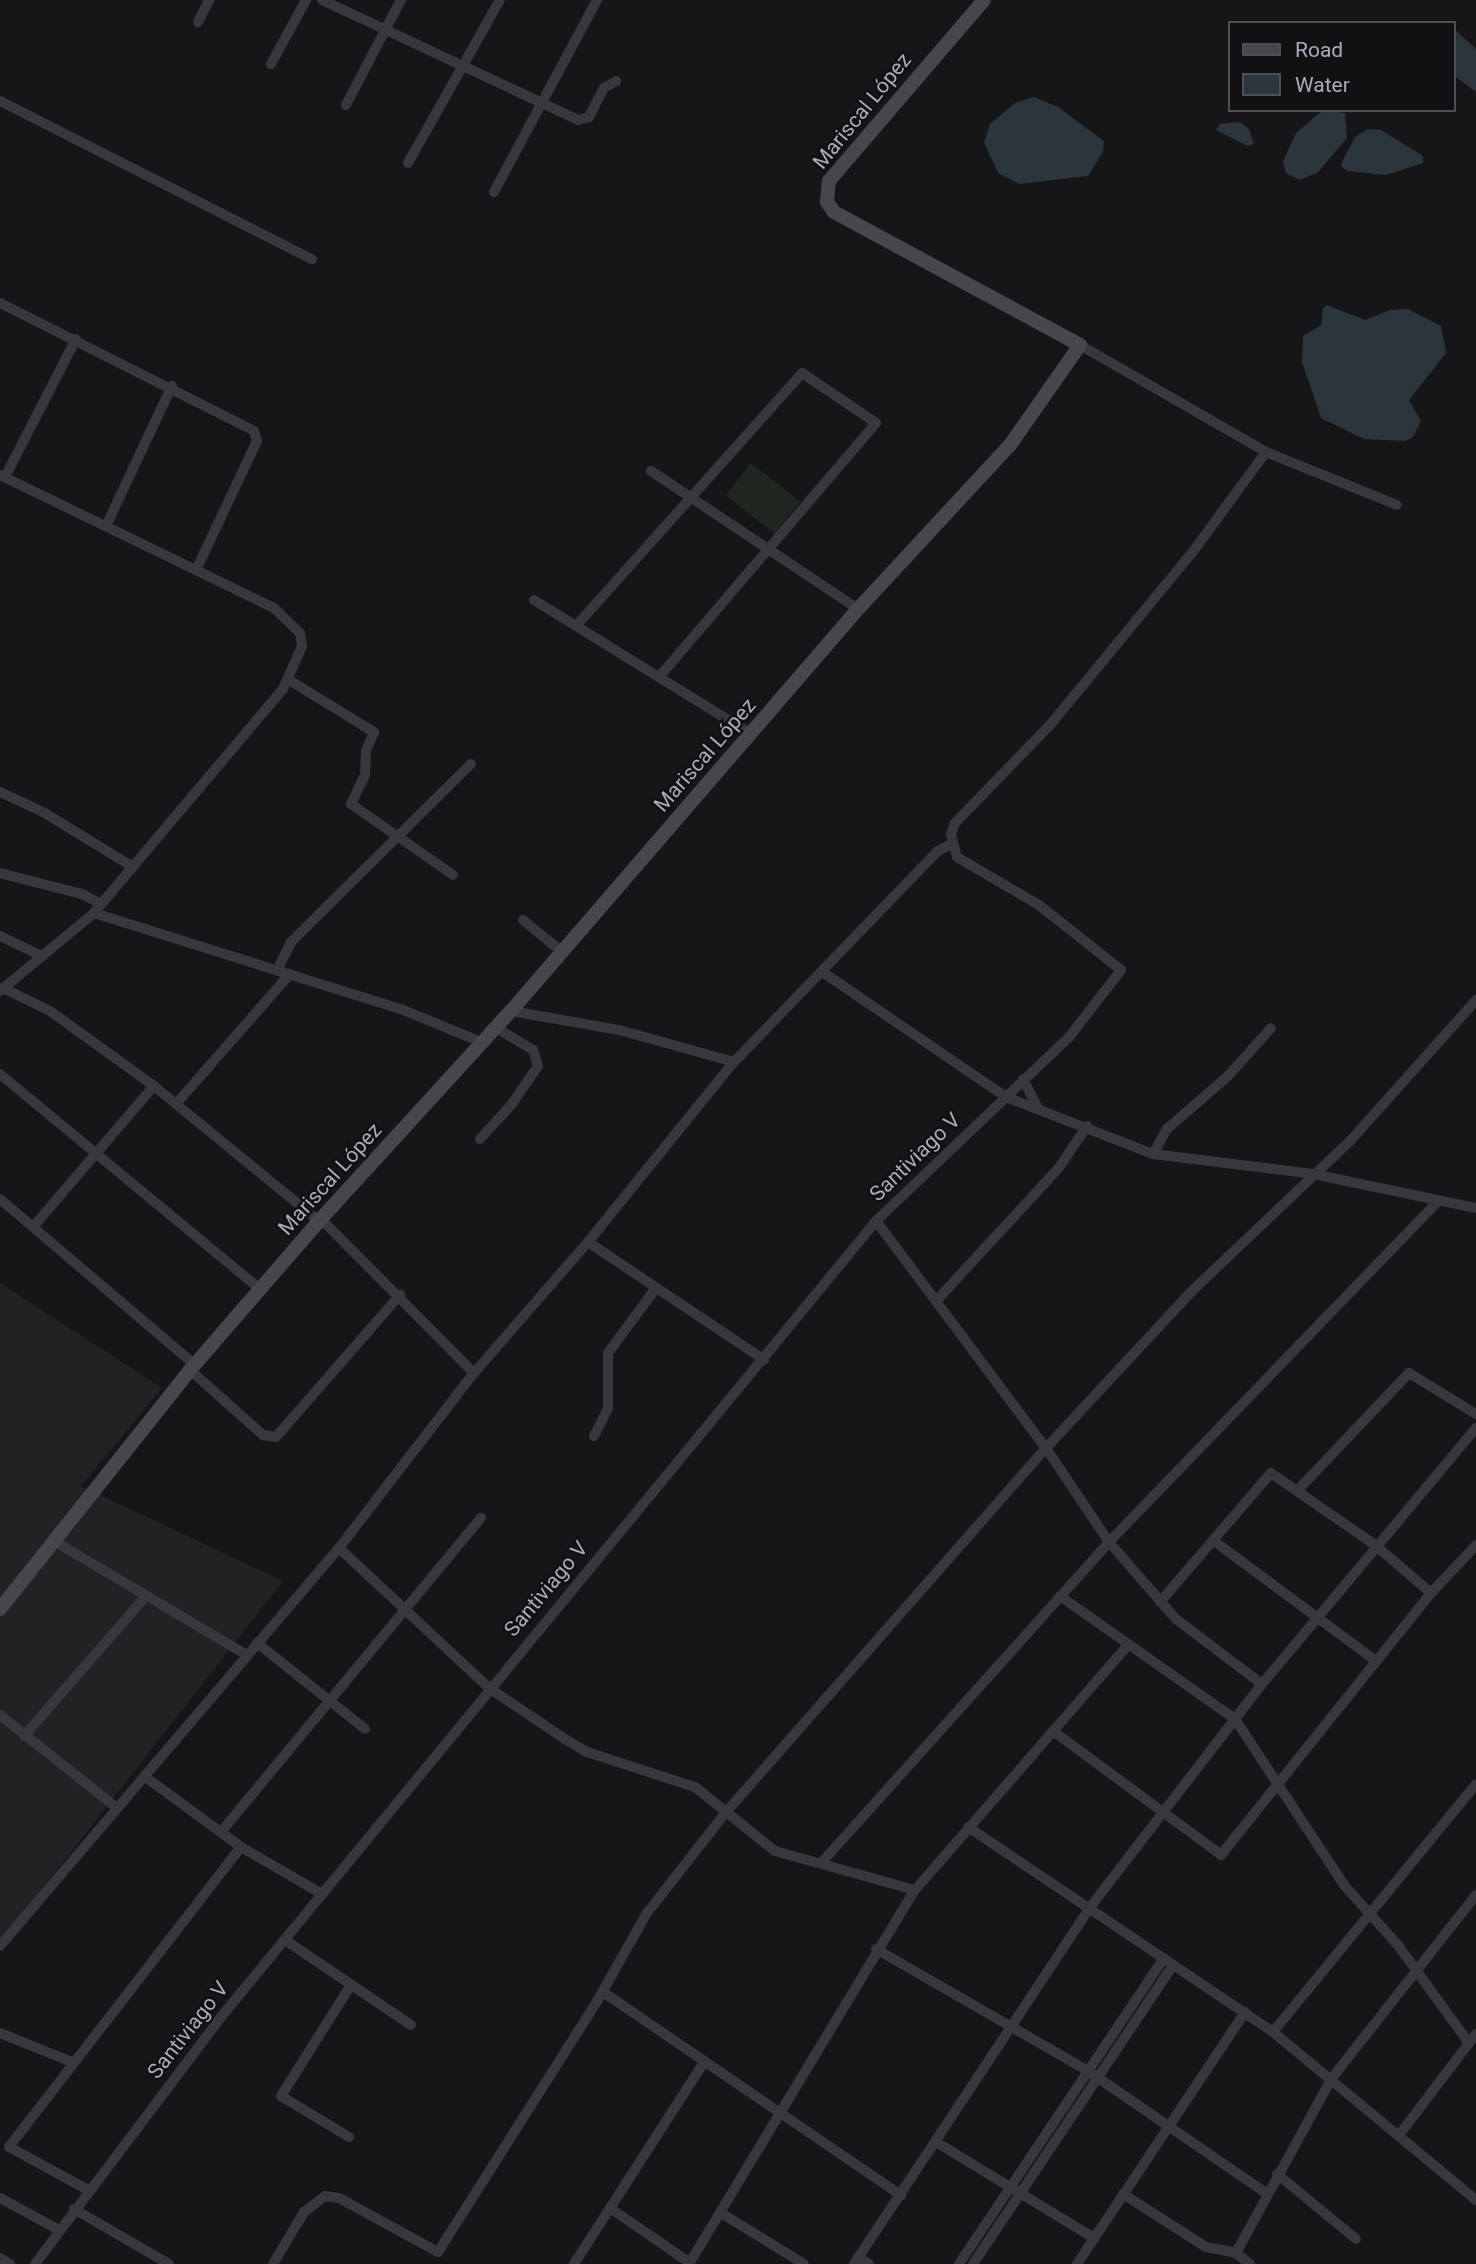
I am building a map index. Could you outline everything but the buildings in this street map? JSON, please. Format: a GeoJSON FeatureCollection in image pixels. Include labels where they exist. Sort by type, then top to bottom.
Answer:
{"type":"FeatureCollection","features":[{"type":"Feature","properties":{"kind":"street"},"geometry":{"type":"LineString","coordinates":[[198,22],[209,0]]}},
{"type":"Feature","properties":{"kind":"street"},"geometry":{"type":"LineString","coordinates":[[271,64],[306,0]]}},
{"type":"Feature","properties":{"kind":"street"},"geometry":{"type":"LineString","coordinates":[[322,0],[542,106],[586,120],[604,88],[616,81]]}},
{"type":"Feature","properties":{"kind":"street"},"geometry":{"type":"LineString","coordinates":[[346,106],[401,0]]}},
{"type":"Feature","properties":{"kind":"street"},"geometry":{"type":"LineString","coordinates":[[408,163],[500,0]]}},
{"type":"Feature","properties":{"kind":"street"},"geometry":{"type":"LineString","coordinates":[[494,192],[597,0]]}},
{"type":"Feature","properties":{"kind":"street","name":"Mariscal López"},"geometry":{"type":"LineString","coordinates":[[0,1609],[192,1368],[320,1220],[511,1010],[858,609],[1010,444],[1080,345],[834,212],[827,202],[830,181],[984,0]]}},
{"type":"Feature","properties":{"kind":"street"},"geometry":{"type":"LineString","coordinates":[[0,101],[312,259]]}},
{"type":"Feature","properties":{"kind":"street"},"geometry":{"type":"LineString","coordinates":[[0,303],[245,424],[257,441],[196,570]]}},
{"type":"Feature","properties":{"kind":"street"},"geometry":{"type":"LineString","coordinates":[[76,339],[3,476],[274,608],[290,620],[302,646],[289,680],[102,904],[1,990],[50,1011],[154,1086],[320,1220],[400,1295],[474,1373]]}},
{"type":"Feature","properties":{"kind":"street"},"geometry":{"type":"LineString","coordinates":[[1080,345],[1266,452],[1397,505]]}},
{"type":"Feature","properties":{"kind":"street"},"geometry":{"type":"LineString","coordinates":[[576,625],[802,373],[876,423],[660,676]]}},
{"type":"Feature","properties":{"kind":"street"},"geometry":{"type":"LineString","coordinates":[[106,526],[172,386]]}},
{"type":"Feature","properties":{"kind":"street"},"geometry":{"type":"LineString","coordinates":[[0,1946],[339,1548],[474,1373],[588,1242],[734,1062],[824,973],[938,851],[951,844],[955,823],[1050,725],[1192,553],[1266,452]]}},
{"type":"Feature","properties":{"kind":"street"},"geometry":{"type":"LineString","coordinates":[[652,471],[693,495],[858,609]]}},
{"type":"Feature","properties":{"kind":"street"},"geometry":{"type":"LineString","coordinates":[[534,600],[751,734]]}},
{"type":"Feature","properties":{"kind":"street"},"geometry":{"type":"LineString","coordinates":[[289,680],[372,729],[365,775],[351,804],[398,834],[453,875]]}},
{"type":"Feature","properties":{"kind":"street"},"geometry":{"type":"LineString","coordinates":[[277,970],[291,942],[471,764]]}},
{"type":"Feature","properties":{"kind":"street"},"geometry":{"type":"LineString","coordinates":[[0,792],[43,812],[133,867]]}},
{"type":"Feature","properties":{"kind":"street","name":"Santiviago V"},"geometry":{"type":"LineString","coordinates":[[35,2264],[88,2190],[322,1894],[876,1221],[1070,1036],[1121,970],[1039,905],[957,857],[951,844]]}},
{"type":"Feature","properties":{"kind":"street"},"geometry":{"type":"LineString","coordinates":[[0,873],[82,894],[102,904]]}},
{"type":"Feature","properties":{"kind":"street"},"geometry":{"type":"LineString","coordinates":[[94,913],[401,1009],[481,1042]]}},
{"type":"Feature","properties":{"kind":"street"},"geometry":{"type":"LineString","coordinates":[[523,920],[562,952]]}},
{"type":"Feature","properties":{"kind":"street"},"geometry":{"type":"LineString","coordinates":[[0,936],[42,956]]}},
{"type":"Feature","properties":{"kind":"street"},"geometry":{"type":"LineString","coordinates":[[824,973],[1006,1097],[1087,1126],[1153,1154],[1314,1174],[1476,1208]]}},
{"type":"Feature","properties":{"kind":"street"},"geometry":{"type":"LineString","coordinates":[[176,1104],[290,974]]}},
{"type":"Feature","properties":{"kind":"street"},"geometry":{"type":"LineString","coordinates":[[273,2264],[304,2212],[325,2196],[339,2198],[438,2252],[603,1992],[647,1913],[727,1811],[1046,1448],[1192,1291],[1351,1140],[1476,1000]]}},
{"type":"Feature","properties":{"kind":"street"},"geometry":{"type":"LineString","coordinates":[[511,1010],[619,1030],[734,1062]]}},
{"type":"Feature","properties":{"kind":"street"},"geometry":{"type":"LineString","coordinates":[[480,1139],[512,1104],[538,1066],[533,1050],[495,1027]]}},
{"type":"Feature","properties":{"kind":"street"},"geometry":{"type":"LineString","coordinates":[[1153,1154],[1167,1129],[1228,1076],[1271,1028]]}},
{"type":"Feature","properties":{"kind":"street"},"geometry":{"type":"LineString","coordinates":[[0,1074],[96,1157],[261,1290]]}},
{"type":"Feature","properties":{"kind":"street"},"geometry":{"type":"LineString","coordinates":[[1023,1079],[1038,1109]]}},
{"type":"Feature","properties":{"kind":"street"},"geometry":{"type":"LineString","coordinates":[[33,1227],[96,1157],[154,1086]]}},
{"type":"Feature","properties":{"kind":"street"},"geometry":{"type":"LineString","coordinates":[[936,1301],[1058,1169],[1087,1126]]}},
{"type":"Feature","properties":{"kind":"street"},"geometry":{"type":"LineString","coordinates":[[0,1199],[192,1368],[263,1435],[276,1437],[400,1295]]}},
{"type":"Feature","properties":{"kind":"street"},"geometry":{"type":"LineString","coordinates":[[823,1861],[1109,1542],[1438,1200]]}},
{"type":"Feature","properties":{"kind":"street"},"geometry":{"type":"LineString","coordinates":[[876,1221],[1046,1448],[1109,1542],[1160,1602],[1262,1684]]}},
{"type":"Feature","properties":{"kind":"street"},"geometry":{"type":"LineString","coordinates":[[588,1242],[764,1360]]}},
{"type":"Feature","properties":{"kind":"street"},"geometry":{"type":"LineString","coordinates":[[594,1436],[608,1409],[608,1353],[656,1287]]}},
{"type":"Feature","properties":{"kind":"street"},"geometry":{"type":"LineString","coordinates":[[1297,1491],[1409,1373],[1476,1414]]}},
{"type":"Feature","properties":{"kind":"street"},"geometry":{"type":"LineString","coordinates":[[869,2264],[856,2261],[1091,1906],[1262,1684],[1375,1545],[1476,1428]]}},
{"type":"Feature","properties":{"kind":"street"},"geometry":{"type":"LineString","coordinates":[[1160,1602],[1272,1473],[1375,1545],[1431,1593]]}},
{"type":"Feature","properties":{"kind":"street"},"geometry":{"type":"LineString","coordinates":[[221,1832],[481,1518]]}},
{"type":"Feature","properties":{"kind":"street"},"geometry":{"type":"LineString","coordinates":[[54,1541],[247,1655]]}},
{"type":"Feature","properties":{"kind":"street"},"geometry":{"type":"LineString","coordinates":[[1214,1541],[1376,1661]]}},
{"type":"Feature","properties":{"kind":"street"},"geometry":{"type":"LineString","coordinates":[[1053,1731],[1161,1815],[1221,1855],[1431,1593],[1476,1545]]}},
{"type":"Feature","properties":{"kind":"street"},"geometry":{"type":"LineString","coordinates":[[339,1548],[489,1688],[587,1752],[680,1780],[727,1811],[775,1851],[823,1861],[915,1890]]}},
{"type":"Feature","properties":{"kind":"street"},"geometry":{"type":"LineString","coordinates":[[24,1736],[146,1596]]}},
{"type":"Feature","properties":{"kind":"street"},"geometry":{"type":"LineString","coordinates":[[1060,1597],[1126,1647],[1235,1719],[1254,1741],[1278,1786],[1369,1915],[1469,2043]]}},
{"type":"Feature","properties":{"kind":"street"},"geometry":{"type":"LineString","coordinates":[[257,1643],[365,1729]]}},
{"type":"Feature","properties":{"kind":"street"},"geometry":{"type":"LineString","coordinates":[[610,2208],[690,2263],[876,1950],[915,1890],[1126,1647]]}},
{"type":"Feature","properties":{"kind":"street"},"geometry":{"type":"LineString","coordinates":[[0,1715],[117,1808]]}},
{"type":"Feature","properties":{"kind":"street"},"geometry":{"type":"LineString","coordinates":[[144,1776],[241,1847],[322,1894]]}},
{"type":"Feature","properties":{"kind":"street"},"geometry":{"type":"LineString","coordinates":[[1273,2032],[1476,1784]]}},
{"type":"Feature","properties":{"kind":"street"},"geometry":{"type":"LineString","coordinates":[[968,1827],[1091,1906],[1273,2032],[1332,2078],[1476,2200]]}},
{"type":"Feature","properties":{"kind":"street"},"geometry":{"type":"LineString","coordinates":[[88,2190],[9,2147],[72,2062],[241,1847]]}},
{"type":"Feature","properties":{"kind":"street"},"geometry":{"type":"LineString","coordinates":[[1236,2253],[1266,2193],[1332,2078],[1476,1895]]}},
{"type":"Feature","properties":{"kind":"street"},"geometry":{"type":"LineString","coordinates":[[285,1940],[411,2025]]}},
{"type":"Feature","properties":{"kind":"street"},"geometry":{"type":"LineString","coordinates":[[876,1950],[1010,2030],[1088,2071],[1170,2124],[1266,2193]]}},
{"type":"Feature","properties":{"kind":"street"},"geometry":{"type":"LineString","coordinates":[[959,2264],[1164,1958]]}},
{"type":"Feature","properties":{"kind":"street"},"geometry":{"type":"LineString","coordinates":[[973,2264],[1173,1965]]}},
{"type":"Feature","properties":{"kind":"street"},"geometry":{"type":"LineString","coordinates":[[349,2137],[281,2096],[351,1985]]}},
{"type":"Feature","properties":{"kind":"street"},"geometry":{"type":"LineString","coordinates":[[603,1992],[704,2064],[901,2195]]}},
{"type":"Feature","properties":{"kind":"street"},"geometry":{"type":"LineString","coordinates":[[1077,2264],[1245,2012]]}},
{"type":"Feature","properties":{"kind":"street"},"geometry":{"type":"LineString","coordinates":[[0,2033],[72,2062]]}},
{"type":"Feature","properties":{"kind":"street"},"geometry":{"type":"LineString","coordinates":[[1399,2135],[1476,2034]]}},
{"type":"Feature","properties":{"kind":"street"},"geometry":{"type":"LineString","coordinates":[[574,2264],[704,2064]]}},
{"type":"Feature","properties":{"kind":"street"},"geometry":{"type":"LineString","coordinates":[[936,2142],[1094,2238]]}},
{"type":"Feature","properties":{"kind":"street"},"geometry":{"type":"LineString","coordinates":[[1277,2174],[1356,2239]]}},
{"type":"Feature","properties":{"kind":"street"},"geometry":{"type":"LineString","coordinates":[[1123,2194],[1206,2247],[1236,2253],[1250,2264]]}},
{"type":"Feature","properties":{"kind":"street"},"geometry":{"type":"LineString","coordinates":[[0,2198],[59,2230]]}},
{"type":"Feature","properties":{"kind":"street"},"geometry":{"type":"LineString","coordinates":[[74,2209],[169,2264]]}},
{"type":"Feature","properties":{"kind":"street"},"geometry":{"type":"LineString","coordinates":[[721,2213],[804,2264]]}},
{"type":"Feature","properties":{"kind":"street"},"geometry":{"type":"LineString","coordinates":[[0,2258],[10,2264]]}},
{"type":"Feature","properties":{"kind":"shaded area"},"geometry":{"type":"Polygon","coordinates":[[[751,463],[800,501],[775,533],[726,495],[751,463]]]}},
{"type":"Feature","properties":{"kind":"shaded area"},"geometry":{"type":"Polygon","coordinates":[[[0,1283],[162,1388],[81,1486],[283,1581],[0,1943],[0,1283]]]}},
{"type":"Feature","properties":{"kind":"water"},"geometry":{"type":"Polygon","coordinates":[[[1455,30],[1476,49],[1476,92],[1455,76],[1455,30]]]}},
{"type":"Feature","properties":{"kind":"water"},"geometry":{"type":"Polygon","coordinates":[[[1034,97],[1058,107],[1104,141],[1103,152],[1088,176],[1019,184],[998,173],[984,142],[990,124],[1015,103],[1034,97]]]}},
{"type":"Feature","properties":{"kind":"water"},"geometry":{"type":"Polygon","coordinates":[[[1321,112],[1345,113],[1347,138],[1317,173],[1300,180],[1286,173],[1283,161],[1296,133],[1321,112]]]}},
{"type":"Feature","properties":{"kind":"water"},"geometry":{"type":"Polygon","coordinates":[[[1240,122],[1249,129],[1254,144],[1248,146],[1216,130],[1220,124],[1240,122]]]}},
{"type":"Feature","properties":{"kind":"water"},"geometry":{"type":"Polygon","coordinates":[[[1368,129],[1381,130],[1423,156],[1423,163],[1386,175],[1347,171],[1341,166],[1343,160],[1355,137],[1368,129]]]}},
{"type":"Feature","properties":{"kind":"water"},"geometry":{"type":"Polygon","coordinates":[[[1327,305],[1365,320],[1390,310],[1408,309],[1441,326],[1446,353],[1409,400],[1421,421],[1413,437],[1406,441],[1364,439],[1321,418],[1302,362],[1303,336],[1321,325],[1323,308],[1327,305]]]}}]}
